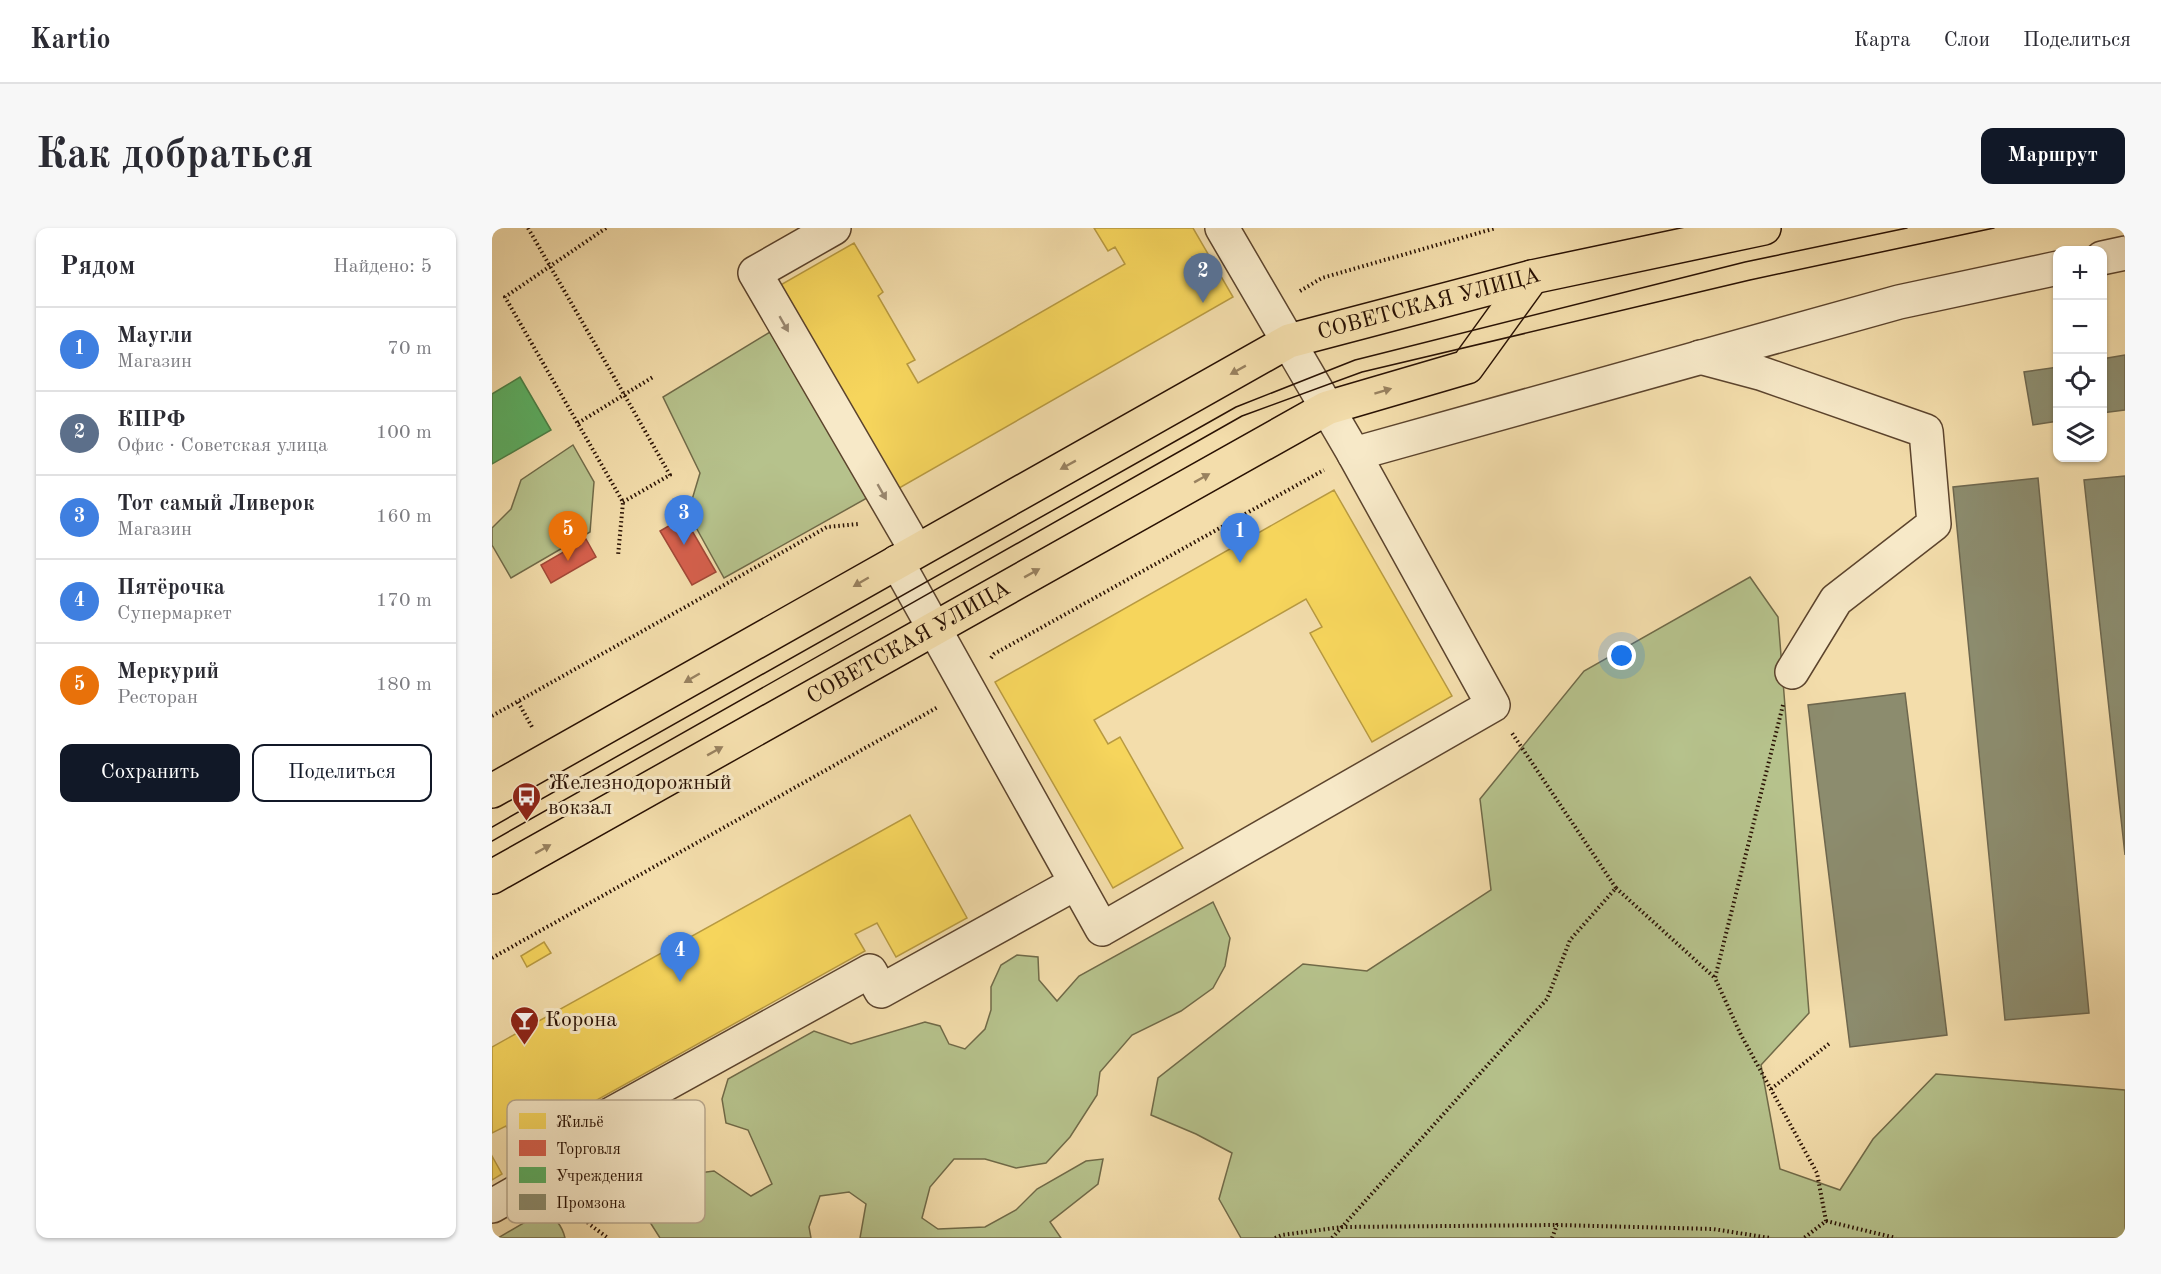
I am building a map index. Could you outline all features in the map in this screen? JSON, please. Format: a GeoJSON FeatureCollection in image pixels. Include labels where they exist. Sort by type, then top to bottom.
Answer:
{"type":"FeatureCollection","features":[{"type":"Feature","properties":{"kind":"main road"},"geometry":{"type":"LineString","coordinates":[[1532,277],[1764,228]]}},
{"type":"Feature","properties":{"kind":"main road","name":"СОВЕТСКАЯ УЛИЦА"},"geometry":{"type":"LineString","coordinates":[[492,791],[1289,341],[1532,277]]}},
{"type":"Feature","properties":{"kind":"main road","name":"СОВЕТСКАЯ УЛИЦА"},"geometry":{"type":"LineString","coordinates":[[492,878],[1327,408],[1467,367],[1532,277]]}},
{"type":"Feature","properties":{"kind":"street"},"geometry":{"type":"LineString","coordinates":[[834,228],[755,273],[899,520],[907,556],[934,628],[1102,929],[1493,705],[1327,408]]}},
{"type":"Feature","properties":{"kind":"street"},"geometry":{"type":"LineString","coordinates":[[1222,228],[1289,341]]}},
{"type":"Feature","properties":{"kind":"street"},"geometry":{"type":"LineString","coordinates":[[2107,257],[2125,253]]}},
{"type":"Feature","properties":{"kind":"street"},"geometry":{"type":"LineString","coordinates":[[1354,453],[1899,302],[2053,269]]}},
{"type":"Feature","properties":{"kind":"street","name":"СОВЕТСКАЯ УЛИЦА"},"geometry":{"type":"LineString","coordinates":[[1289,341],[1327,408]]}},
{"type":"Feature","properties":{"kind":"street"},"geometry":{"type":"LineString","coordinates":[[1699,357],[1760,373],[1926,430],[1934,524],[1836,600],[1792,672]]}},
{"type":"Feature","properties":{"kind":"street"},"geometry":{"type":"LineString","coordinates":[[637,1100],[870,971],[882,991],[1076,883]]}},
{"type":"Feature","properties":{"kind":"street"},"geometry":{"type":"LineString","coordinates":[[492,1206],[507,1197]]}},
{"type":"Feature","properties":{"kind":"path"},"geometry":{"type":"LineString","coordinates":[[528,228],[670,475],[623,502]]}},
{"type":"Feature","properties":{"kind":"path"},"geometry":{"type":"LineString","coordinates":[[606,228],[505,297],[623,502],[618,556]]}},
{"type":"Feature","properties":{"kind":"path"},"geometry":{"type":"LineString","coordinates":[[1270,309],[1322,278],[1496,228]]}},
{"type":"Feature","properties":{"kind":"path"},"geometry":{"type":"LineString","coordinates":[[578,423],[653,377]]}},
{"type":"Feature","properties":{"kind":"path"},"geometry":{"type":"LineString","coordinates":[[492,958],[969,690],[994,654],[1354,453]]}},
{"type":"Feature","properties":{"kind":"path"},"geometry":{"type":"LineString","coordinates":[[492,716],[827,527],[899,520]]}},
{"type":"Feature","properties":{"kind":"path"},"geometry":{"type":"LineString","coordinates":[[1716,978],[1792,672]]}},
{"type":"Feature","properties":{"kind":"path"},"geometry":{"type":"LineString","coordinates":[[519,702],[534,730]]}},
{"type":"Feature","properties":{"kind":"path"},"geometry":{"type":"LineString","coordinates":[[1493,705],[1616,888],[1716,978],[1741,1035],[1817,1173],[1826,1221]]}},
{"type":"Feature","properties":{"kind":"path"},"geometry":{"type":"LineString","coordinates":[[1332,1238],[1547,999],[1570,940],[1616,888]]}},
{"type":"Feature","properties":{"kind":"path"},"geometry":{"type":"LineString","coordinates":[[1771,1089],[1830,1043]]}},
{"type":"Feature","properties":{"kind":"path"},"geometry":{"type":"LineString","coordinates":[[1804,1238],[1826,1221]]}},
{"type":"Feature","properties":{"kind":"path"},"geometry":{"type":"LineString","coordinates":[[1826,1221],[1896,1238]]}},
{"type":"Feature","properties":{"kind":"path"},"geometry":{"type":"LineString","coordinates":[[588,1223],[608,1238]]}},
{"type":"Feature","properties":{"kind":"path"},"geometry":{"type":"LineString","coordinates":[[1552,1238],[1557,1225]]}},
{"type":"Feature","properties":{"kind":"path"},"geometry":{"type":"LineString","coordinates":[[1275,1238],[1282,1235],[1342,1227],[1557,1225],[1713,1229],[1770,1238]]}},
{"type":"Feature","properties":{"kind":"green space"},"geometry":{"type":"Polygon","coordinates":[[[770,332],[867,498],[724,578],[688,513],[700,473],[663,397],[770,332]]]}},
{"type":"Feature","properties":{"kind":"green space"},"geometry":{"type":"Polygon","coordinates":[[[573,445],[594,482],[590,532],[511,578],[492,545],[492,528],[511,509],[521,480],[573,445]]]}},
{"type":"Feature","properties":{"kind":"green space"},"geometry":{"type":"Polygon","coordinates":[[[1750,577],[1778,617],[1809,1013],[1761,1065],[1780,1169],[1840,1190],[1873,1139],[1936,1074],[2125,1090],[2125,1238],[1241,1238],[1219,1199],[1232,1153],[1196,1134],[1151,1115],[1158,1078],[1303,964],[1367,971],[1491,890],[1480,799],[1584,671],[1750,577]]]}},
{"type":"Feature","properties":{"kind":"green space"},"geometry":{"type":"Polygon","coordinates":[[[1213,902],[1230,938],[1225,966],[1213,988],[1181,1011],[1132,1035],[1100,1072],[1097,1095],[1070,1137],[1046,1163],[1016,1168],[985,1159],[954,1159],[930,1187],[922,1218],[938,1229],[985,1227],[1016,1210],[1037,1189],[1086,1161],[1103,1159],[1098,1184],[1050,1222],[1061,1238],[860,1238],[866,1204],[849,1192],[820,1196],[809,1227],[811,1238],[660,1238],[650,1223],[705,1223],[705,1172],[714,1171],[751,1196],[772,1184],[748,1130],[726,1123],[722,1099],[728,1079],[814,1031],[851,1044],[925,1022],[940,1026],[949,1044],[965,1049],[985,1029],[991,1010],[991,987],[1001,965],[1017,955],[1038,957],[1039,980],[1057,1001],[1079,976],[1213,902]]]}},
{"type":"Feature","properties":{"kind":"green space"},"geometry":{"type":"Polygon","coordinates":[[[524,1223],[559,1223],[565,1238],[498,1238],[524,1223]]]}},
{"type":"Feature","properties":{"kind":"building: Жильё"},"geometry":{"type":"Polygon","coordinates":[[[1094,228],[1193,228],[1233,297],[894,491],[777,287],[854,243],[883,292],[878,296],[915,360],[907,364],[918,383],[1125,264],[1115,247],[1108,251],[1094,228]]]}},
{"type":"Feature","properties":{"kind":"building: Жильё"},"geometry":{"type":"Polygon","coordinates":[[[1334,490],[1452,696],[1372,742],[1310,633],[1322,627],[1306,599],[1094,720],[1108,744],[1120,737],[1183,848],[1113,888],[995,682],[1334,490]]]}},
{"type":"Feature","properties":{"kind":"building: Жильё"},"geometry":{"type":"Polygon","coordinates":[[[910,815],[967,918],[896,957],[877,923],[855,934],[865,951],[597,1100],[507,1100],[507,1128],[506,1126],[492,1133],[492,1047],[910,815]]]}},
{"type":"Feature","properties":{"kind":"building: Жильё"},"geometry":{"type":"Polygon","coordinates":[[[544,942],[551,953],[527,967],[521,956],[544,942]]]}},
{"type":"Feature","properties":{"kind":"building: Жильё"},"geometry":{"type":"Polygon","coordinates":[[[492,1156],[502,1174],[492,1180],[492,1156]]]}},
{"type":"Feature","properties":{"kind":"building: Торговля"},"geometry":{"type":"Polygon","coordinates":[[[684,517],[716,572],[692,585],[660,531],[684,517]]]}},
{"type":"Feature","properties":{"kind":"building: Торговля"},"geometry":{"type":"Polygon","coordinates":[[[586,539],[596,557],[551,583],[541,565],[586,539]]]}},
{"type":"Feature","properties":{"kind":"building: Учреждения"},"geometry":{"type":"Polygon","coordinates":[[[520,377],[551,430],[492,464],[492,394],[520,377]]]}},
{"type":"Feature","properties":{"kind":"building: Промзона"},"geometry":{"type":"Polygon","coordinates":[[[2125,355],[2125,410],[2107,412],[2107,358],[2125,355]]]}},
{"type":"Feature","properties":{"kind":"building: Промзона"},"geometry":{"type":"Polygon","coordinates":[[[2053,368],[2053,422],[2033,425],[2024,372],[2053,368]]]}},
{"type":"Feature","properties":{"kind":"building: Промзона"},"geometry":{"type":"Polygon","coordinates":[[[2125,476],[2125,855],[2084,480],[2125,476]]]}},
{"type":"Feature","properties":{"kind":"building: Промзона"},"geometry":{"type":"Polygon","coordinates":[[[2038,478],[2089,1013],[2005,1020],[1953,487],[2038,478]]]}},
{"type":"Feature","properties":{"kind":"building: Промзона"},"geometry":{"type":"Polygon","coordinates":[[[1905,693],[1947,1035],[1850,1047],[1808,705],[1905,693]]]}},
{"type":"Feature","properties":{"kind":"tram line"},"geometry":{"type":"LineString","coordinates":[[492,827],[1236,407],[1355,360],[1745,262],[1907,228]]}},
{"type":"Feature","properties":{"kind":"tram line"},"geometry":{"type":"LineString","coordinates":[[492,841],[1242,416],[1362,372],[1750,280],[1994,228]]}},
{"type":"Feature","properties":{"kind":"place","name":"КПРФ"},"geometry":{"type":"Point","coordinates":[1203,303]}},
{"type":"Feature","properties":{"kind":"place","name":"Тот самый Ливерок"},"geometry":{"type":"Point","coordinates":[684,545]}},
{"type":"Feature","properties":{"kind":"place","name":"Меркурий"},"geometry":{"type":"Point","coordinates":[568,561]}},
{"type":"Feature","properties":{"kind":"place","name":"Маугли"},"geometry":{"type":"Point","coordinates":[1240,563]}},
{"type":"Feature","properties":{"kind":"place","name":"Железнодорожный вокзал"},"geometry":{"type":"Point","coordinates":[527,822]}},
{"type":"Feature","properties":{"kind":"place","name":"Пятёрочка"},"geometry":{"type":"Point","coordinates":[680,982]}},
{"type":"Feature","properties":{"kind":"place","name":"Корона"},"geometry":{"type":"Point","coordinates":[524,1046]}}]}
